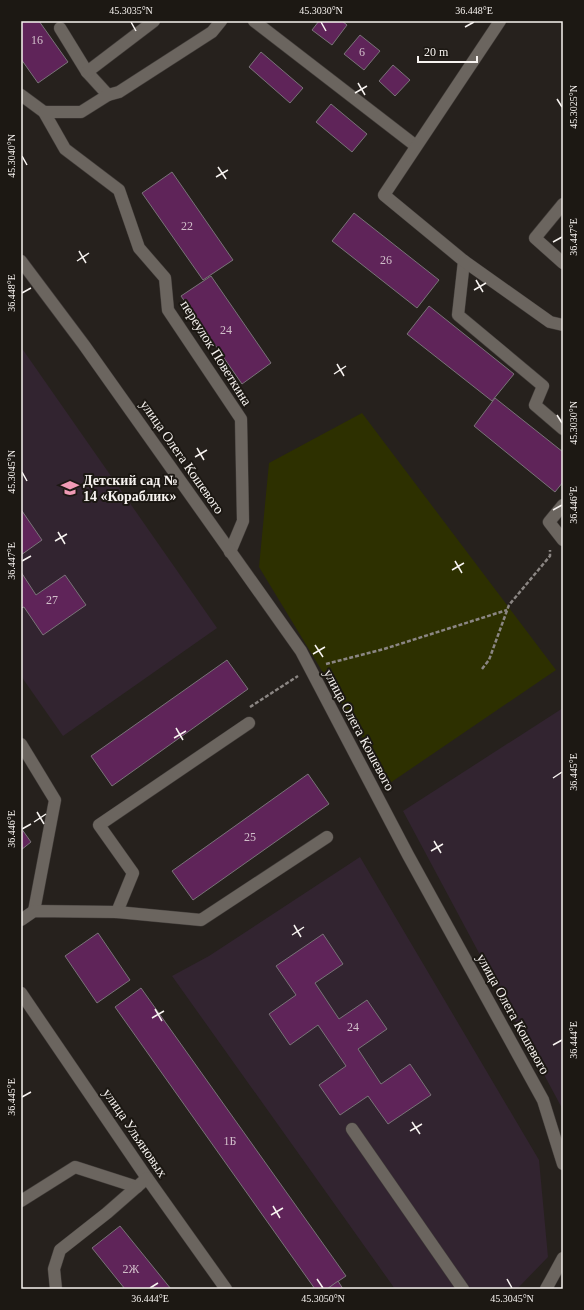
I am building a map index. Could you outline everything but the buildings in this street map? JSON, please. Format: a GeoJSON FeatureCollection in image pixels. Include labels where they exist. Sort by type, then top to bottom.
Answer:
{"type":"FeatureCollection","features":[{"type":"Feature","properties":{"kind":"street"},"geometry":{"type":"LineString","coordinates":[[87,72],[154,21]]}},
{"type":"Feature","properties":{"kind":"street"},"geometry":{"type":"LineString","coordinates":[[44,112],[81,112],[108,95],[119,92],[212,32],[221,21]]}},
{"type":"Feature","properties":{"kind":"street"},"geometry":{"type":"LineString","coordinates":[[254,21],[416,146]]}},
{"type":"Feature","properties":{"kind":"street"},"geometry":{"type":"LineString","coordinates":[[500,21],[384,195],[464,261],[550,322],[563,325]]}},
{"type":"Feature","properties":{"kind":"street"},"geometry":{"type":"LineString","coordinates":[[60,28],[87,72],[108,95]]}},
{"type":"Feature","properties":{"kind":"street","name":"переулок Поветкина"},"geometry":{"type":"LineString","coordinates":[[21,95],[44,112],[65,149],[119,190],[139,248],[165,278],[168,310],[240,419],[243,521],[230,552]]}},
{"type":"Feature","properties":{"kind":"street"},"geometry":{"type":"LineString","coordinates":[[563,204],[535,238],[563,263]]}},
{"type":"Feature","properties":{"kind":"street","name":"улица Олега Кошевого"},"geometry":{"type":"LineString","coordinates":[[21,261],[84,345],[301,651],[408,855],[544,1100],[563,1164]]}},
{"type":"Feature","properties":{"kind":"street"},"geometry":{"type":"LineString","coordinates":[[464,261],[458,314],[543,386],[535,405],[563,429]]}},
{"type":"Feature","properties":{"kind":"street"},"geometry":{"type":"LineString","coordinates":[[563,505],[549,522],[563,540]]}},
{"type":"Feature","properties":{"kind":"street"},"geometry":{"type":"LineString","coordinates":[[116,912],[133,873],[99,825],[249,723]]}},
{"type":"Feature","properties":{"kind":"street"},"geometry":{"type":"LineString","coordinates":[[21,744],[55,800],[34,911]]}},
{"type":"Feature","properties":{"kind":"street"},"geometry":{"type":"LineString","coordinates":[[21,920],[34,911],[116,912],[201,920],[327,837]]}},
{"type":"Feature","properties":{"kind":"street","name":"улица Ульяновых"},"geometry":{"type":"LineString","coordinates":[[21,993],[147,1178],[226,1289]]}},
{"type":"Feature","properties":{"kind":"street"},"geometry":{"type":"LineString","coordinates":[[352,1129],[463,1289]]}},
{"type":"Feature","properties":{"kind":"street"},"geometry":{"type":"LineString","coordinates":[[21,1201],[75,1167],[137,1187]]}},
{"type":"Feature","properties":{"kind":"street"},"geometry":{"type":"LineString","coordinates":[[56,1289],[54,1269],[60,1250],[147,1178]]}},
{"type":"Feature","properties":{"kind":"street"},"geometry":{"type":"LineString","coordinates":[[546,1289],[563,1258]]}},
{"type":"Feature","properties":{"kind":"path"},"geometry":{"type":"LineString","coordinates":[[482,669],[488,660],[510,605],[550,556],[549,522]]}},
{"type":"Feature","properties":{"kind":"path"},"geometry":{"type":"LineString","coordinates":[[249,723],[242,712],[310,668],[384,648],[508,610]]}},
{"type":"Feature","properties":{"kind":"shaded area","name":"Детский сад № 14 «Кораблик»"},"geometry":{"type":"Polygon","coordinates":[[[21,347],[217,628],[63,736],[21,676],[21,347]]]}},
{"type":"Feature","properties":{"kind":"shaded area"},"geometry":{"type":"Polygon","coordinates":[[[563,708],[563,1110],[403,811],[563,708]]]}},
{"type":"Feature","properties":{"kind":"shaded area"},"geometry":{"type":"Polygon","coordinates":[[[360,857],[539,1160],[548,1257],[517,1289],[395,1289],[172,976],[209,956],[360,857]]]}},
{"type":"Feature","properties":{"kind":"green space"},"geometry":{"type":"Polygon","coordinates":[[[362,413],[556,670],[390,783],[259,567],[269,463],[362,413]]]}},
{"type":"Feature","properties":{"kind":"place","name":"Детский сад № 14 «Кораблик»"},"geometry":{"type":"Point","coordinates":[70,488]}}]}
